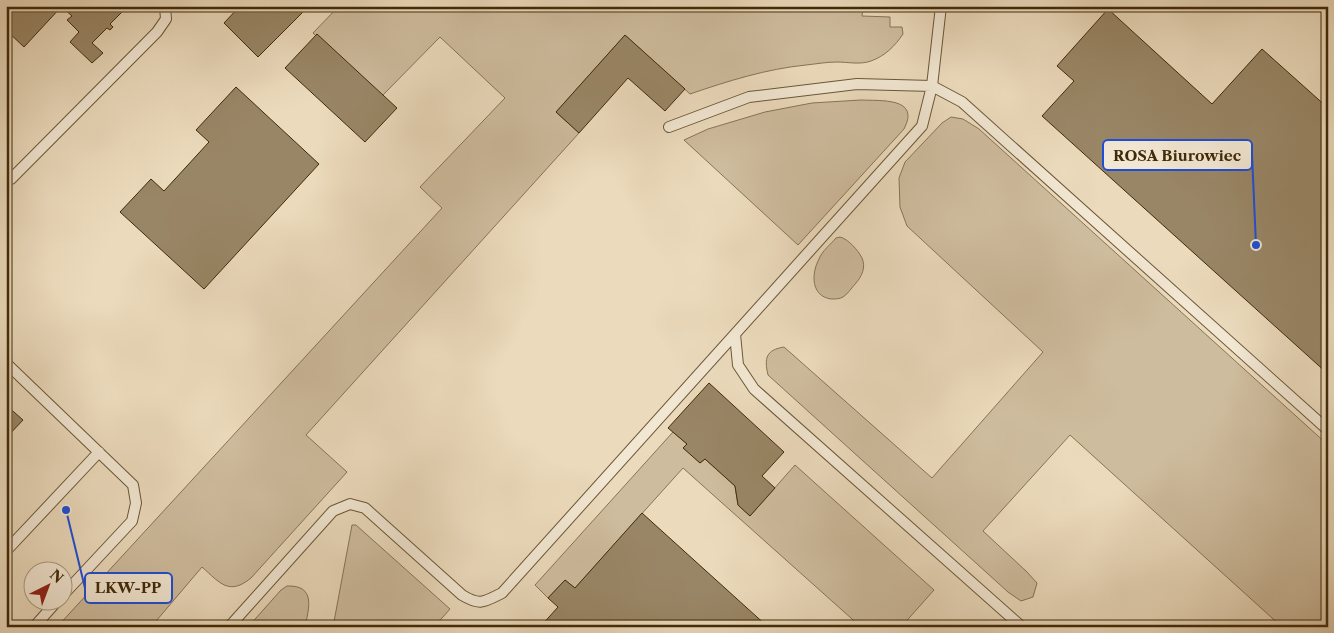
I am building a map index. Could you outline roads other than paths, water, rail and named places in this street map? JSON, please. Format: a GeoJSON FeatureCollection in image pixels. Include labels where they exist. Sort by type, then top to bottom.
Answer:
{"type":"FeatureCollection","features":[{"type":"Feature","properties":{"kind":"lane"},"geometry":{"type":"LineString","coordinates":[[11,180],[157,32],[166,19],[165,6]]}},
{"type":"Feature","properties":{"kind":"lane"},"geometry":{"type":"LineString","coordinates":[[229,627],[332,511],[350,504],[365,508],[468,599],[474,602],[488,600],[502,593],[922,126],[932,86],[941,6]]}},
{"type":"Feature","properties":{"kind":"lane"},"geometry":{"type":"LineString","coordinates":[[669,127],[749,97],[857,84],[932,86],[962,102],[1328,430]]}},
{"type":"Feature","properties":{"kind":"lane"},"geometry":{"type":"LineString","coordinates":[[735,334],[738,365],[754,389],[1022,627]]}},
{"type":"Feature","properties":{"kind":"lane"},"geometry":{"type":"LineString","coordinates":[[6,363],[133,485],[136,502],[132,522],[72,585]]}},
{"type":"Feature","properties":{"kind":"lane"},"geometry":{"type":"LineString","coordinates":[[6,551],[99,452]]}},
{"type":"Feature","properties":{"kind":"lane"},"geometry":{"type":"LineString","coordinates":[[34,627],[49,610]]}},
{"type":"Feature","properties":{"kind":"place","name":"ROSA Biurowiec"},"geometry":{"type":"Point","coordinates":[1256,245]}},
{"type":"Feature","properties":{"kind":"place","name":"LKW-PP"},"geometry":{"type":"Point","coordinates":[66,510]}}]}
